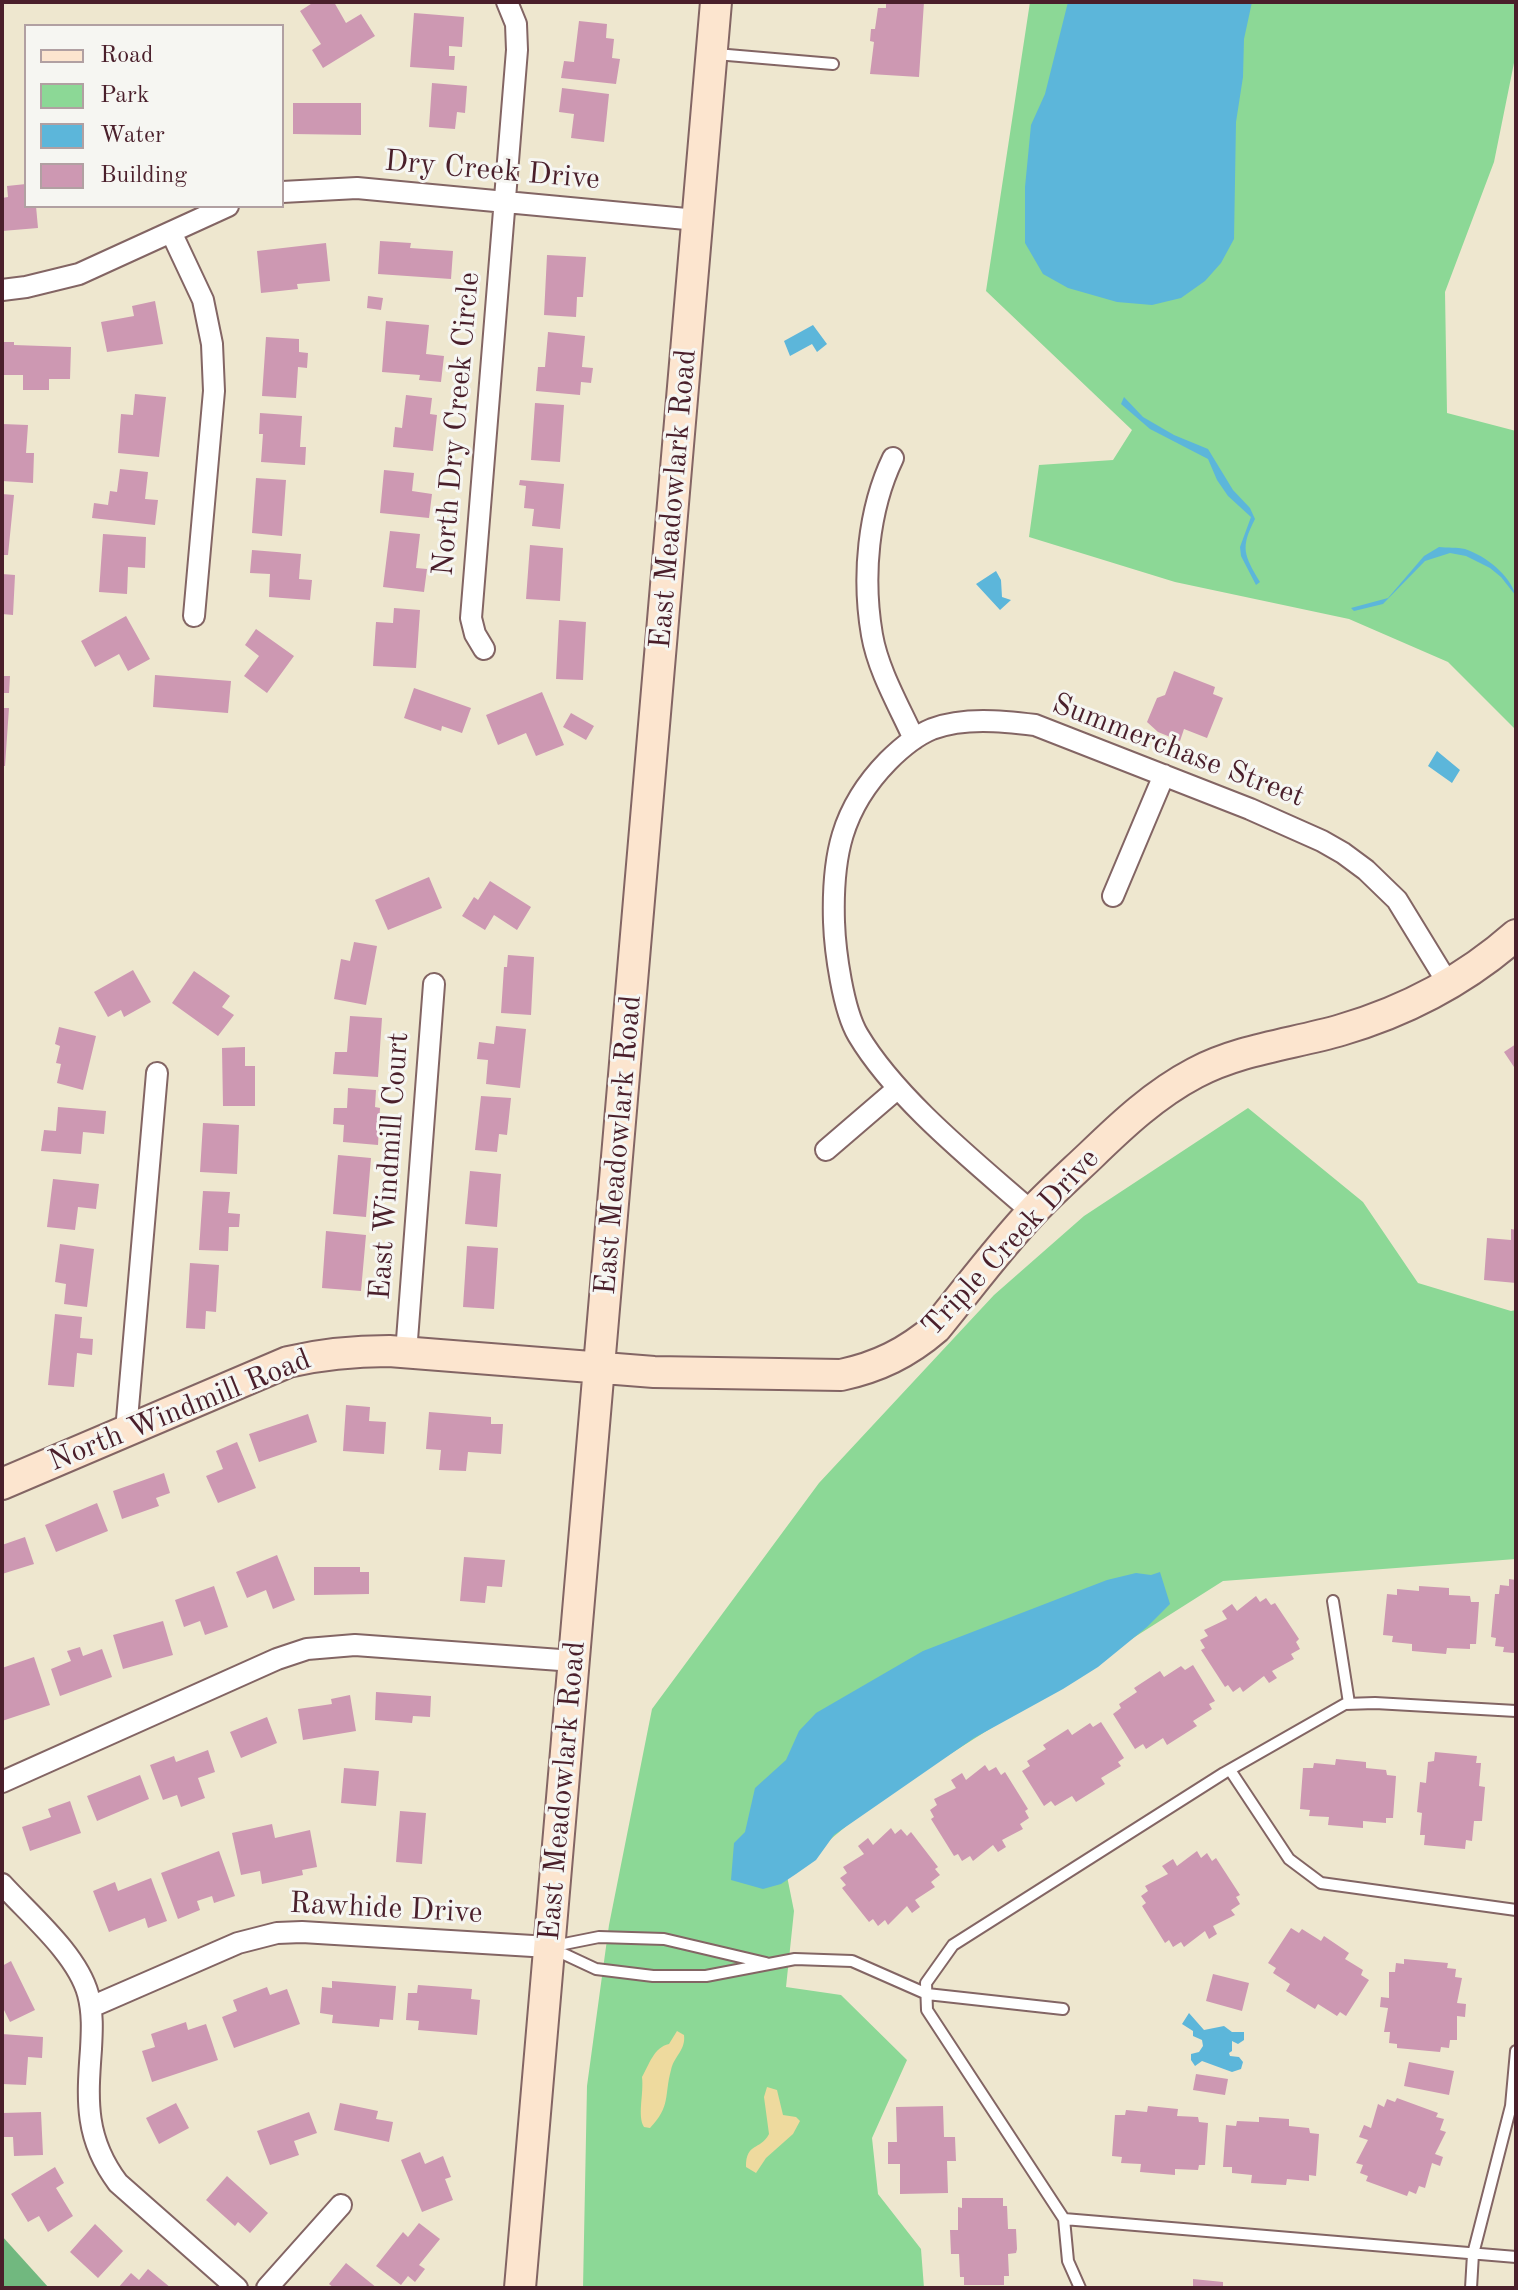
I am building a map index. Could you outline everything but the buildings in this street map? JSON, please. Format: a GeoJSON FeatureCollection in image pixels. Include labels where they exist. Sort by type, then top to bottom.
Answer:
{"type":"FeatureCollection","features":[{"type":"Feature","properties":{"kind":"main road","name":"East Meadowlark Road"},"geometry":{"type":"LineString","coordinates":[[520,2288],[716,2]]}},
{"type":"Feature","properties":{"kind":"main road","name":"Triple Creek Drive"},"geometry":{"type":"LineString","coordinates":[[599,1368],[654,1372],[841,1375],[896,1357],[936,1328],[1032,1212],[1112,1134],[1157,1096],[1195,1072],[1230,1058],[1366,1022],[1392,1012],[1449,985],[1476,968],[1516,935]]}},
{"type":"Feature","properties":{"kind":"main road","name":"North Windmill Road"},"geometry":{"type":"LineString","coordinates":[[2,1484],[288,1362],[349,1351],[599,1368]]}},
{"type":"Feature","properties":{"kind":"street","name":"North Dry Creek Circle"},"geometry":{"type":"LineString","coordinates":[[484,649],[475,634],[471,618],[517,50],[516,24],[507,2]]}},
{"type":"Feature","properties":{"kind":"street","name":"Dry Creek Drive"},"geometry":{"type":"LineString","coordinates":[[284,192],[357,188],[697,220]]}},
{"type":"Feature","properties":{"kind":"street"},"geometry":{"type":"LineString","coordinates":[[2,290],[79,274],[224,208]]}},
{"type":"Feature","properties":{"kind":"street"},"geometry":{"type":"LineString","coordinates":[[171,232],[203,300],[214,360],[214,391],[194,616]]}},
{"type":"Feature","properties":{"kind":"street"},"geometry":{"type":"LineString","coordinates":[[893,458],[883,480],[871,536],[869,598],[872,636],[893,695],[914,739]]}},
{"type":"Feature","properties":{"kind":"street","name":"Summerchase Street"},"geometry":{"type":"LineString","coordinates":[[1032,1212],[897,1089],[856,1032],[837,965],[833,892],[843,830],[856,800],[869,781],[914,739],[934,728],[997,720],[1035,725],[1322,841],[1349,858],[1397,900],[1449,985]]}},
{"type":"Feature","properties":{"kind":"street"},"geometry":{"type":"LineString","coordinates":[[1113,896],[1164,775]]}},
{"type":"Feature","properties":{"kind":"street","name":"East Windmill Court"},"geometry":{"type":"LineString","coordinates":[[406,1353],[434,984]]}},
{"type":"Feature","properties":{"kind":"street"},"geometry":{"type":"LineString","coordinates":[[126,1431],[157,1073]]}},
{"type":"Feature","properties":{"kind":"street"},"geometry":{"type":"LineString","coordinates":[[826,1150],[897,1089]]}},
{"type":"Feature","properties":{"kind":"street"},"geometry":{"type":"LineString","coordinates":[[2,1782],[277,1659],[307,1649],[355,1645],[574,1661]]}},
{"type":"Feature","properties":{"kind":"street"},"geometry":{"type":"LineString","coordinates":[[2,1884],[70,1959],[83,1981],[91,2007],[92,2028],[87,2108],[97,2148],[118,2183],[237,2288]]}},
{"type":"Feature","properties":{"kind":"street","name":"Rawhide Drive"},"geometry":{"type":"LineString","coordinates":[[91,2007],[238,1943],[277,1933],[549,1947]]}},
{"type":"Feature","properties":{"kind":"street"},"geometry":{"type":"LineString","coordinates":[[267,2288],[341,2205]]}},
{"type":"Feature","properties":{"kind":"lane"},"geometry":{"type":"LineString","coordinates":[[711,54],[833,64]]}},
{"type":"Feature","properties":{"kind":"lane"},"geometry":{"type":"LineString","coordinates":[[1333,1601],[1349,1703]]}},
{"type":"Feature","properties":{"kind":"lane"},"geometry":{"type":"LineString","coordinates":[[1080,2288],[1068,2261],[1064,2219],[927,2010],[926,1983],[953,1945],[1230,1770],[1345,1704],[1516,1711]]}},
{"type":"Feature","properties":{"kind":"lane"},"geometry":{"type":"LineString","coordinates":[[1230,1770],[1289,1859],[1321,1883],[1516,1910]]}},
{"type":"Feature","properties":{"kind":"lane"},"geometry":{"type":"LineString","coordinates":[[549,1947],[599,1937],[664,1939],[772,1964]]}},
{"type":"Feature","properties":{"kind":"lane"},"geometry":{"type":"LineString","coordinates":[[549,1947],[596,1969],[653,1976],[706,1976],[795,1959],[852,1961],[927,1994],[1063,2009]]}},
{"type":"Feature","properties":{"kind":"lane"},"geometry":{"type":"LineString","coordinates":[[1471,2288],[1473,2254],[1511,2106],[1516,2051]]}},
{"type":"Feature","properties":{"kind":"lane"},"geometry":{"type":"LineString","coordinates":[[1064,2219],[1516,2257]]}},
{"type":"Feature","properties":{"kind":"green space"},"geometry":{"type":"Polygon","coordinates":[[[1030,2],[1516,2],[1516,53],[1494,162],[1445,292],[1447,413],[1516,431],[1516,730],[1448,662],[1349,619],[1175,582],[1029,537],[1039,465],[1113,460],[1132,430],[986,291],[1030,2]]]}},
{"type":"Feature","properties":{"kind":"green space"},"geometry":{"type":"Polygon","coordinates":[[[1248,1108],[1363,1202],[1418,1283],[1516,1310],[1516,1559],[1223,1581],[876,1801],[787,1876],[794,1911],[786,1987],[841,1995],[907,2060],[872,2138],[878,2194],[921,2249],[924,2288],[583,2288],[587,2086],[609,1925],[652,1709],[819,1483],[994,1295],[1084,1216],[1248,1108]]]}},
{"type":"Feature","properties":{"kind":"green space"},"geometry":{"type":"Polygon","coordinates":[[[2,2236],[49,2288],[2,2288],[2,2236]]]}},
{"type":"Feature","properties":{"kind":"sand"},"geometry":{"type":"Polygon","coordinates":[[[677,2031],[684,2035],[684,2040],[671,2070],[664,2107],[650,2128],[644,2127],[641,2117],[642,2077],[656,2053],[669,2044],[677,2031]]]}},
{"type":"Feature","properties":{"kind":"sand"},"geometry":{"type":"Polygon","coordinates":[[[767,2087],[777,2090],[783,2115],[796,2117],[800,2121],[793,2134],[766,2158],[756,2173],[746,2167],[747,2159],[751,2150],[769,2134],[764,2097],[767,2087]]]}},
{"type":"Feature","properties":{"kind":"water"},"geometry":{"type":"Polygon","coordinates":[[[1068,2],[1252,2],[1244,39],[1243,77],[1236,122],[1234,239],[1221,263],[1205,281],[1181,298],[1152,305],[1117,302],[1068,288],[1043,274],[1025,243],[1025,187],[1031,125],[1045,94],[1068,2]]]}},
{"type":"Feature","properties":{"kind":"water"},"geometry":{"type":"Polygon","coordinates":[[[813,325],[827,344],[817,352],[812,344],[790,356],[784,341],[813,325]]]}},
{"type":"Feature","properties":{"kind":"water"},"geometry":{"type":"Polygon","coordinates":[[[1124,397],[1143,417],[1174,435],[1208,449],[1233,490],[1250,508],[1255,519],[1247,537],[1246,551],[1260,582],[1256,585],[1241,556],[1240,547],[1251,517],[1228,496],[1208,459],[1150,429],[1121,404],[1124,397]]]}},
{"type":"Feature","properties":{"kind":"water"},"geometry":{"type":"Polygon","coordinates":[[[1439,547],[1465,549],[1481,556],[1503,574],[1516,596],[1490,568],[1466,556],[1450,553],[1425,561],[1383,604],[1354,611],[1351,608],[1388,598],[1424,556],[1439,547]]]}},
{"type":"Feature","properties":{"kind":"water"},"geometry":{"type":"Polygon","coordinates":[[[996,571],[1001,580],[1002,597],[1011,600],[1000,610],[976,584],[996,571]]]}},
{"type":"Feature","properties":{"kind":"water"},"geometry":{"type":"Polygon","coordinates":[[[1437,751],[1460,770],[1452,783],[1428,766],[1437,751]]]}},
{"type":"Feature","properties":{"kind":"water"},"geometry":{"type":"Polygon","coordinates":[[[1160,1572],[1170,1604],[1098,1667],[974,1738],[834,1835],[816,1860],[781,1884],[763,1889],[731,1880],[734,1843],[745,1832],[755,1788],[786,1760],[799,1731],[816,1713],[923,1651],[1107,1580],[1136,1573],[1151,1575],[1160,1572]]]}},
{"type":"Feature","properties":{"kind":"water"},"geometry":{"type":"Polygon","coordinates":[[[1189,2013],[1204,2030],[1224,2026],[1232,2032],[1244,2032],[1244,2040],[1238,2044],[1232,2041],[1232,2051],[1229,2053],[1243,2062],[1241,2069],[1232,2072],[1202,2061],[1195,2066],[1191,2054],[1199,2052],[1203,2046],[1202,2040],[1193,2036],[1193,2031],[1182,2024],[1189,2013]]]}}]}
